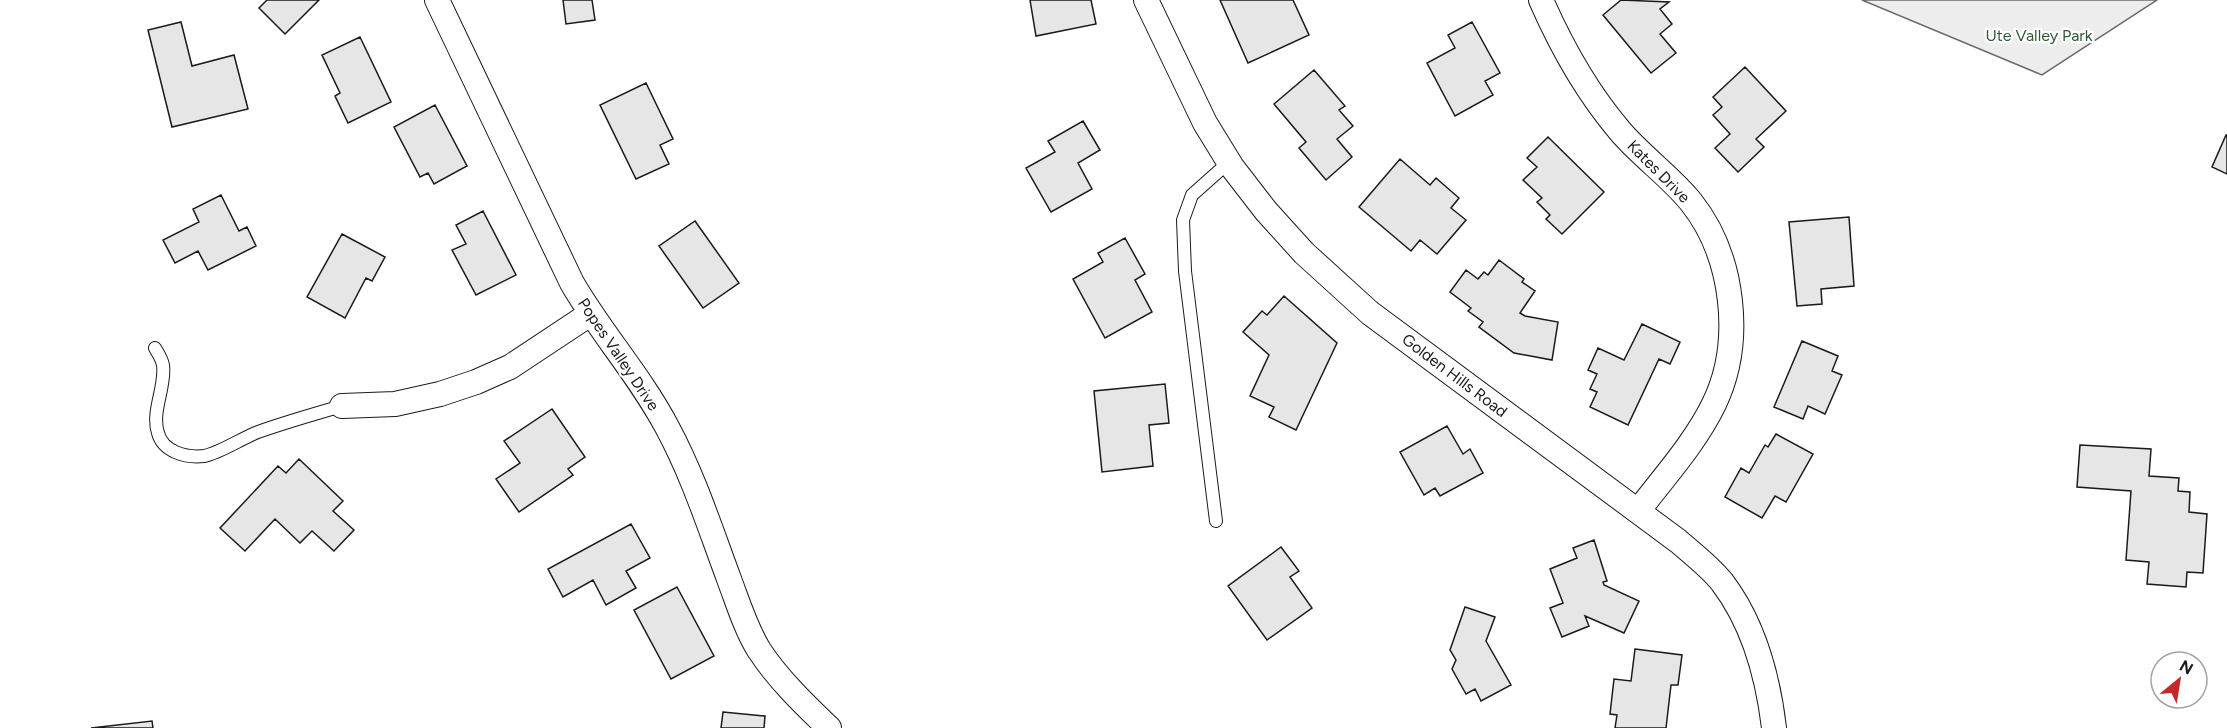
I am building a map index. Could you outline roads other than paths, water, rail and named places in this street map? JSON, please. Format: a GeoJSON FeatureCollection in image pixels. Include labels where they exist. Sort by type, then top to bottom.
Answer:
{"type":"FeatureCollection","features":[{"type":"Feature","properties":{"kind":"street","name":"Popes Valley Drive"},"geometry":{"type":"LineString","coordinates":[[437,0],[572,283],[590,314],[631,368],[666,426],[684,463],[744,620],[759,650],[799,699],[829,728]]}},
{"type":"Feature","properties":{"kind":"street","name":"Golden Hills Road"},"geometry":{"type":"LineString","coordinates":[[1146,0],[1200,113],[1229,162],[1266,211],[1304,253],[1370,313],[1678,541],[1722,582],[1750,631],[1761,660],[1769,689],[1774,728]]}},
{"type":"Feature","properties":{"kind":"street","name":"Kates Drive"},"geometry":{"type":"LineString","coordinates":[[1541,0],[1559,42],[1599,104],[1621,132],[1691,202],[1720,256],[1729,287],[1731,345],[1725,378],[1714,405],[1697,433],[1638,511]]}},
{"type":"Feature","properties":{"kind":"street"},"geometry":{"type":"LineString","coordinates":[[342,406],[395,404],[440,394],[476,382],[510,367],[590,314]]}},
{"type":"Feature","properties":{"kind":"lane"},"geometry":{"type":"LineString","coordinates":[[1216,521],[1185,272],[1183,220],[1192,195],[1229,162]]}},
{"type":"Feature","properties":{"kind":"lane"},"geometry":{"type":"LineString","coordinates":[[155,348],[163,364],[162,388],[156,418],[157,433],[162,443],[186,456],[205,456],[257,432],[342,406]]}},
{"type":"Feature","properties":{"kind":"park label","name":"Ute Valley Park"},"geometry":{"type":"Point","coordinates":[2039,35]}}]}
